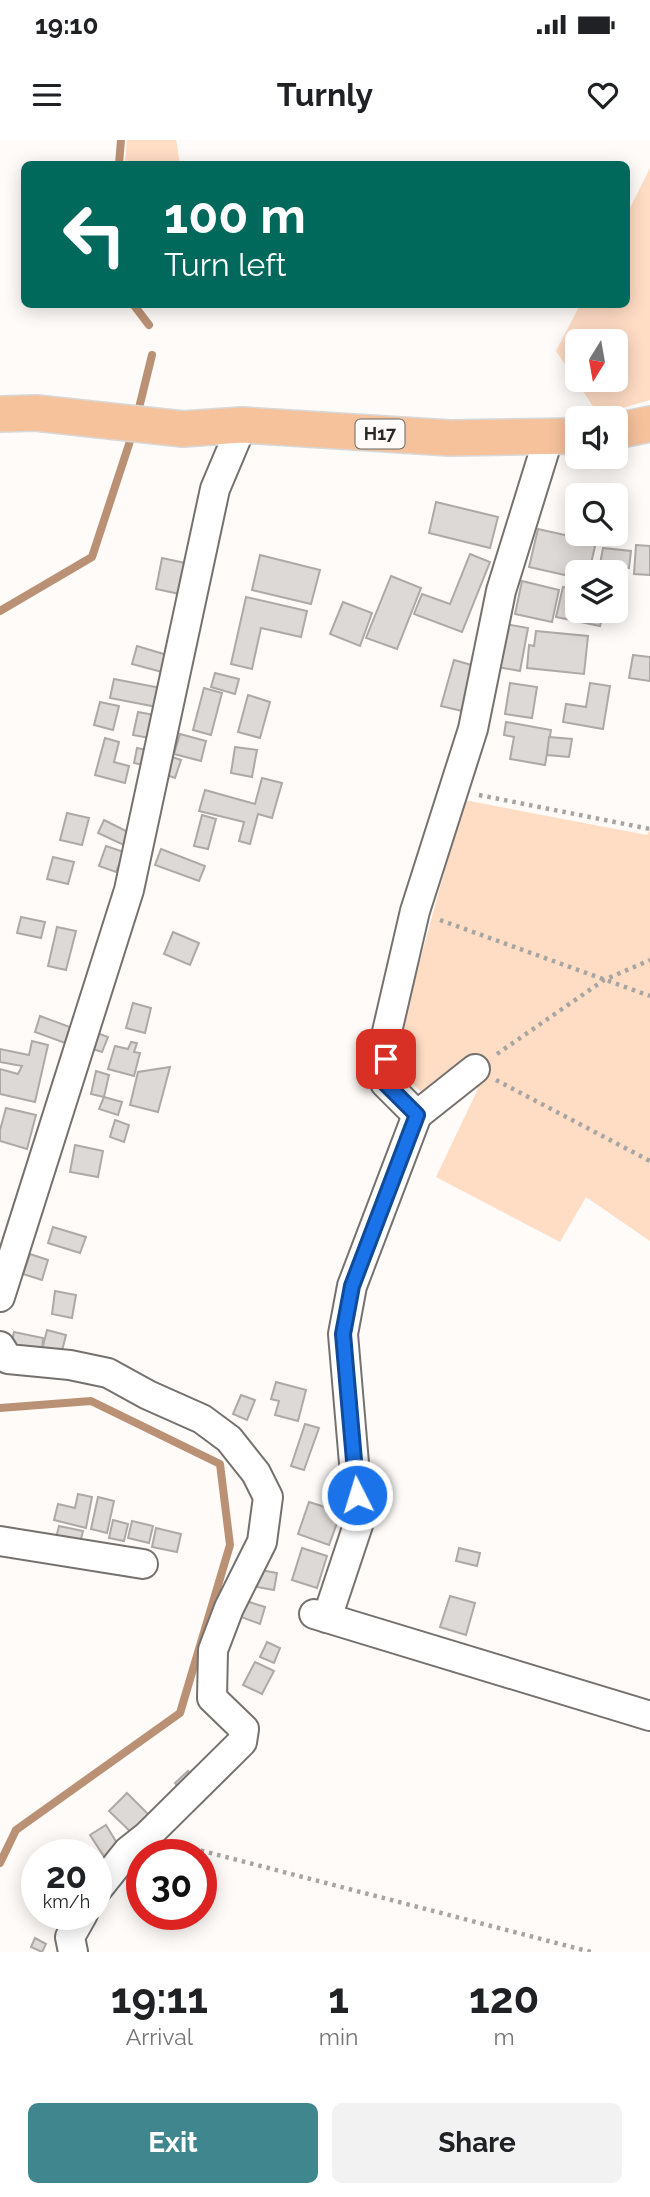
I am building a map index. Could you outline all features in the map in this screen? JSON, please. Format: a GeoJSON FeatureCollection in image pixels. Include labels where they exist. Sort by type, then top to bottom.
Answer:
{"type":"FeatureCollection","features":[{"type":"Feature","properties":{"kind":"main road","name":"H17"},"geometry":{"type":"LineString","coordinates":[[0,414],[75,417],[183,429],[242,425],[450,438],[563,436]]}},
{"type":"Feature","properties":{"kind":"main road"},"geometry":{"type":"LineString","coordinates":[[628,429],[650,424]]}},
{"type":"Feature","properties":{"kind":"street"},"geometry":{"type":"LineString","coordinates":[[0,1297],[129,890],[215,489],[242,425]]}},
{"type":"Feature","properties":{"kind":"street"},"geometry":{"type":"LineString","coordinates":[[417,1115],[385,1083],[386,1036],[415,911],[473,729],[501,591],[563,436]]}},
{"type":"Feature","properties":{"kind":"street"},"geometry":{"type":"LineString","coordinates":[[475,1069],[417,1115],[352,1286],[343,1334],[359,1522],[321,1616],[650,1716]]}},
{"type":"Feature","properties":{"kind":"street"},"geometry":{"type":"LineString","coordinates":[[0,1346],[8,1359],[70,1365],[108,1373],[148,1395],[202,1419],[229,1439],[256,1473],[268,1497],[262,1542],[229,1608],[213,1650],[212,1698],[244,1729],[242,1742],[147,1836],[128,1851],[112,1871]]}},
{"type":"Feature","properties":{"kind":"street"},"geometry":{"type":"LineString","coordinates":[[0,1541],[143,1564]]}},
{"type":"Feature","properties":{"kind":"street"},"geometry":{"type":"LineString","coordinates":[[73,1952],[70,1937],[74,1930]]}},
{"type":"Feature","properties":{"kind":"path"},"geometry":{"type":"LineString","coordinates":[[454,790],[650,828]]}},
{"type":"Feature","properties":{"kind":"path"},"geometry":{"type":"LineString","coordinates":[[415,911],[650,996]]}},
{"type":"Feature","properties":{"kind":"path"},"geometry":{"type":"LineString","coordinates":[[650,960],[604,980],[475,1069],[650,1161]]}},
{"type":"Feature","properties":{"kind":"path"},"geometry":{"type":"LineString","coordinates":[[147,1836],[592,1952]]}},
{"type":"Feature","properties":{"kind":"shaded area"},"geometry":{"type":"Polygon","coordinates":[[[127,140],[176,140],[180,161],[125,161],[127,140]]]}},
{"type":"Feature","properties":{"kind":"shaded area"},"geometry":{"type":"Polygon","coordinates":[[[650,168],[650,400],[628,406],[593,406],[584,392],[628,392],[628,329],[567,329],[578,308],[630,308],[630,208],[650,168]]]}},
{"type":"Feature","properties":{"kind":"shaded area"},"geometry":{"type":"Polygon","coordinates":[[[565,334],[565,364],[556,351],[565,334]]]}},
{"type":"Feature","properties":{"kind":"shaded area"},"geometry":{"type":"Polygon","coordinates":[[[464,800],[647,835],[650,830],[650,1241],[586,1197],[560,1242],[436,1177],[478,1089],[455,1069],[423,1093],[405,1077],[396,1048],[464,800]]]}},
{"type":"Feature","properties":{"kind":"building"},"geometry":{"type":"Polygon","coordinates":[[[436,502],[498,517],[490,548],[429,533],[436,502]]]}},
{"type":"Feature","properties":{"kind":"building"},"geometry":{"type":"Polygon","coordinates":[[[538,529],[565,535],[565,546],[595,546],[592,560],[565,560],[565,575],[529,567],[538,529]]]}},
{"type":"Feature","properties":{"kind":"building"},"geometry":{"type":"Polygon","coordinates":[[[636,545],[650,546],[650,575],[634,574],[636,545]]]}},
{"type":"Feature","properties":{"kind":"building"},"geometry":{"type":"Polygon","coordinates":[[[603,548],[631,551],[629,568],[628,560],[601,560],[603,548]]]}},
{"type":"Feature","properties":{"kind":"building"},"geometry":{"type":"Polygon","coordinates":[[[470,554],[490,562],[462,632],[414,614],[422,594],[450,604],[470,554]]]}},
{"type":"Feature","properties":{"kind":"building"},"geometry":{"type":"Polygon","coordinates":[[[260,555],[320,570],[311,604],[252,590],[260,555]]]}},
{"type":"Feature","properties":{"kind":"building"},"geometry":{"type":"Polygon","coordinates":[[[162,558],[195,565],[189,596],[156,589],[162,558]]]}},
{"type":"Feature","properties":{"kind":"building"},"geometry":{"type":"Polygon","coordinates":[[[391,576],[421,588],[397,649],[366,638],[391,576]]]}},
{"type":"Feature","properties":{"kind":"building"},"geometry":{"type":"Polygon","coordinates":[[[522,581],[559,590],[552,622],[515,614],[522,581]]]}},
{"type":"Feature","properties":{"kind":"building"},"geometry":{"type":"Polygon","coordinates":[[[563,587],[565,587],[565,619],[556,617],[563,587]]]}},
{"type":"Feature","properties":{"kind":"building"},"geometry":{"type":"Polygon","coordinates":[[[246,597],[307,611],[301,637],[261,628],[252,669],[231,664],[246,597]]]}},
{"type":"Feature","properties":{"kind":"building"},"geometry":{"type":"Polygon","coordinates":[[[343,602],[372,613],[360,646],[330,634],[343,602]]]}},
{"type":"Feature","properties":{"kind":"building"},"geometry":{"type":"Polygon","coordinates":[[[500,623],[528,628],[520,671],[492,666],[500,623]]]}},
{"type":"Feature","properties":{"kind":"building"},"geometry":{"type":"Polygon","coordinates":[[[536,631],[588,636],[584,674],[527,668],[529,645],[534,646],[536,631]]]}},
{"type":"Feature","properties":{"kind":"building"},"geometry":{"type":"Polygon","coordinates":[[[137,646],[167,655],[162,672],[132,664],[137,646]]]}},
{"type":"Feature","properties":{"kind":"building"},"geometry":{"type":"Polygon","coordinates":[[[633,655],[650,657],[650,681],[629,678],[633,655]]]}},
{"type":"Feature","properties":{"kind":"building"},"geometry":{"type":"Polygon","coordinates":[[[454,660],[475,666],[462,711],[441,706],[454,660]]]}},
{"type":"Feature","properties":{"kind":"building"},"geometry":{"type":"Polygon","coordinates":[[[215,673],[239,679],[235,694],[211,687],[215,673]]]}},
{"type":"Feature","properties":{"kind":"building"},"geometry":{"type":"Polygon","coordinates":[[[114,679],[166,689],[162,708],[110,698],[114,679]]]}},
{"type":"Feature","properties":{"kind":"building"},"geometry":{"type":"Polygon","coordinates":[[[510,683],[537,687],[532,718],[505,714],[510,683]]]}},
{"type":"Feature","properties":{"kind":"building"},"geometry":{"type":"Polygon","coordinates":[[[590,683],[610,686],[603,729],[563,722],[566,704],[586,707],[590,683]]]}},
{"type":"Feature","properties":{"kind":"building"},"geometry":{"type":"Polygon","coordinates":[[[204,688],[222,693],[211,735],[193,730],[204,688]]]}},
{"type":"Feature","properties":{"kind":"building"},"geometry":{"type":"Polygon","coordinates":[[[248,695],[270,702],[260,738],[238,732],[248,695]]]}},
{"type":"Feature","properties":{"kind":"building"},"geometry":{"type":"Polygon","coordinates":[[[100,702],[119,706],[113,730],[94,725],[100,702]]]}},
{"type":"Feature","properties":{"kind":"building"},"geometry":{"type":"Polygon","coordinates":[[[138,712],[160,716],[155,739],[133,735],[138,712]]]}},
{"type":"Feature","properties":{"kind":"building"},"geometry":{"type":"Polygon","coordinates":[[[506,722],[551,730],[545,765],[510,759],[514,737],[504,735],[506,722]]]}},
{"type":"Feature","properties":{"kind":"building"},"geometry":{"type":"Polygon","coordinates":[[[180,734],[206,741],[201,761],[174,754],[180,734]]]}},
{"type":"Feature","properties":{"kind":"building"},"geometry":{"type":"Polygon","coordinates":[[[549,737],[572,739],[569,757],[547,755],[549,737]]]}},
{"type":"Feature","properties":{"kind":"building"},"geometry":{"type":"Polygon","coordinates":[[[105,738],[119,742],[114,762],[129,766],[125,783],[95,775],[105,738]]]}},
{"type":"Feature","properties":{"kind":"building"},"geometry":{"type":"Polygon","coordinates":[[[235,747],[257,750],[252,777],[231,773],[235,747]]]}},
{"type":"Feature","properties":{"kind":"building"},"geometry":{"type":"Polygon","coordinates":[[[137,748],[156,752],[152,767],[134,763],[137,748]]]}},
{"type":"Feature","properties":{"kind":"building"},"geometry":{"type":"Polygon","coordinates":[[[163,754],[181,760],[175,778],[158,772],[163,754]]]}},
{"type":"Feature","properties":{"kind":"building"},"geometry":{"type":"Polygon","coordinates":[[[262,778],[282,783],[272,818],[258,814],[250,844],[239,841],[244,822],[199,811],[205,790],[255,804],[262,778]]]}},
{"type":"Feature","properties":{"kind":"building"},"geometry":{"type":"Polygon","coordinates":[[[67,813],[89,818],[82,845],[60,840],[67,813]]]}},
{"type":"Feature","properties":{"kind":"building"},"geometry":{"type":"Polygon","coordinates":[[[202,815],[216,819],[208,849],[194,846],[202,815]]]}},
{"type":"Feature","properties":{"kind":"building"},"geometry":{"type":"Polygon","coordinates":[[[104,820],[132,834],[126,846],[98,833],[104,820]]]}},
{"type":"Feature","properties":{"kind":"building"},"geometry":{"type":"Polygon","coordinates":[[[106,846],[124,852],[116,872],[99,866],[106,846]]]}},
{"type":"Feature","properties":{"kind":"building"},"geometry":{"type":"Polygon","coordinates":[[[161,849],[205,866],[199,881],[155,865],[161,849]]]}},
{"type":"Feature","properties":{"kind":"building"},"geometry":{"type":"Polygon","coordinates":[[[53,857],[74,862],[68,884],[47,879],[53,857]]]}},
{"type":"Feature","properties":{"kind":"building"},"geometry":{"type":"Polygon","coordinates":[[[21,917],[45,922],[41,938],[17,933],[21,917]]]}},
{"type":"Feature","properties":{"kind":"building"},"geometry":{"type":"Polygon","coordinates":[[[57,927],[76,931],[66,970],[48,966],[57,927]]]}},
{"type":"Feature","properties":{"kind":"building"},"geometry":{"type":"Polygon","coordinates":[[[173,932],[199,943],[190,965],[164,954],[173,932]]]}},
{"type":"Feature","properties":{"kind":"building"},"geometry":{"type":"Polygon","coordinates":[[[133,1003],[151,1008],[145,1033],[126,1028],[133,1003]]]}},
{"type":"Feature","properties":{"kind":"building"},"geometry":{"type":"Polygon","coordinates":[[[40,1016],[70,1027],[65,1043],[35,1032],[40,1016]]]}},
{"type":"Feature","properties":{"kind":"building"},"geometry":{"type":"Polygon","coordinates":[[[89,1030],[108,1037],[102,1052],[84,1046],[89,1030]]]}},
{"type":"Feature","properties":{"kind":"building"},"geometry":{"type":"Polygon","coordinates":[[[32,1041],[48,1045],[35,1102],[0,1094],[0,1069],[18,1074],[22,1066],[0,1062],[0,1049],[29,1055],[32,1041]]]}},
{"type":"Feature","properties":{"kind":"building"},"geometry":{"type":"Polygon","coordinates":[[[131,1042],[137,1043],[134,1052],[140,1053],[134,1076],[108,1069],[115,1046],[128,1049],[131,1042]]]}},
{"type":"Feature","properties":{"kind":"building"},"geometry":{"type":"Polygon","coordinates":[[[170,1067],[158,1112],[130,1105],[138,1072],[170,1067]]]}},
{"type":"Feature","properties":{"kind":"building"},"geometry":{"type":"Polygon","coordinates":[[[96,1071],[109,1075],[104,1097],[91,1094],[96,1071]]]}},
{"type":"Feature","properties":{"kind":"building"},"geometry":{"type":"Polygon","coordinates":[[[104,1097],[122,1102],[118,1115],[99,1109],[104,1097]]]}},
{"type":"Feature","properties":{"kind":"building"},"geometry":{"type":"Polygon","coordinates":[[[6,1108],[36,1115],[27,1149],[0,1141],[6,1108]]]}},
{"type":"Feature","properties":{"kind":"building"},"geometry":{"type":"Polygon","coordinates":[[[115,1120],[129,1125],[124,1142],[110,1137],[115,1120]]]}},
{"type":"Feature","properties":{"kind":"building"},"geometry":{"type":"Polygon","coordinates":[[[75,1145],[103,1151],[98,1177],[70,1172],[75,1145]]]}},
{"type":"Feature","properties":{"kind":"building"},"geometry":{"type":"Polygon","coordinates":[[[53,1227],[86,1237],[80,1253],[48,1243],[53,1227]]]}},
{"type":"Feature","properties":{"kind":"building"},"geometry":{"type":"Polygon","coordinates":[[[30,1254],[48,1260],[42,1280],[23,1274],[30,1254]]]}},
{"type":"Feature","properties":{"kind":"building"},"geometry":{"type":"Polygon","coordinates":[[[55,1291],[76,1295],[72,1318],[52,1314],[55,1291]]]}},
{"type":"Feature","properties":{"kind":"building"},"geometry":{"type":"Polygon","coordinates":[[[47,1330],[66,1335],[61,1355],[42,1350],[47,1330]]]}},
{"type":"Feature","properties":{"kind":"building"},"geometry":{"type":"Polygon","coordinates":[[[14,1332],[43,1338],[42,1350],[11,1345],[14,1332]]]}},
{"type":"Feature","properties":{"kind":"building"},"geometry":{"type":"Polygon","coordinates":[[[276,1382],[306,1390],[298,1421],[275,1415],[279,1401],[271,1399],[276,1382]]]}},
{"type":"Feature","properties":{"kind":"building"},"geometry":{"type":"Polygon","coordinates":[[[241,1395],[255,1400],[247,1420],[233,1414],[241,1395]]]}},
{"type":"Feature","properties":{"kind":"building"},"geometry":{"type":"Polygon","coordinates":[[[305,1424],[319,1428],[304,1470],[291,1466],[305,1424]]]}},
{"type":"Feature","properties":{"kind":"building"},"geometry":{"type":"Polygon","coordinates":[[[78,1494],[92,1497],[86,1528],[54,1520],[58,1504],[75,1508],[78,1494]]]}},
{"type":"Feature","properties":{"kind":"building"},"geometry":{"type":"Polygon","coordinates":[[[98,1497],[114,1501],[107,1533],[91,1529],[98,1497]]]}},
{"type":"Feature","properties":{"kind":"building"},"geometry":{"type":"Polygon","coordinates":[[[309,1502],[341,1512],[329,1545],[298,1534],[309,1502]]]}},
{"type":"Feature","properties":{"kind":"building"},"geometry":{"type":"Polygon","coordinates":[[[113,1520],[128,1524],[124,1541],[109,1538],[113,1520]]]}},
{"type":"Feature","properties":{"kind":"building"},"geometry":{"type":"Polygon","coordinates":[[[132,1521],[153,1526],[149,1543],[128,1538],[132,1521]]]}},
{"type":"Feature","properties":{"kind":"building"},"geometry":{"type":"Polygon","coordinates":[[[59,1526],[83,1531],[80,1543],[56,1538],[59,1526]]]}},
{"type":"Feature","properties":{"kind":"building"},"geometry":{"type":"Polygon","coordinates":[[[156,1528],[181,1534],[177,1552],[152,1547],[156,1528]]]}},
{"type":"Feature","properties":{"kind":"building"},"geometry":{"type":"Polygon","coordinates":[[[302,1548],[327,1556],[317,1588],[292,1580],[302,1548]]]}},
{"type":"Feature","properties":{"kind":"building"},"geometry":{"type":"Polygon","coordinates":[[[459,1548],[480,1553],[477,1566],[456,1561],[459,1548]]]}},
{"type":"Feature","properties":{"kind":"building"},"geometry":{"type":"Polygon","coordinates":[[[261,1570],[277,1573],[274,1590],[257,1587],[261,1570]]]}},
{"type":"Feature","properties":{"kind":"building"},"geometry":{"type":"Polygon","coordinates":[[[450,1596],[475,1603],[466,1635],[440,1627],[450,1596]]]}},
{"type":"Feature","properties":{"kind":"building"},"geometry":{"type":"Polygon","coordinates":[[[246,1601],[265,1607],[260,1624],[241,1617],[246,1601]]]}},
{"type":"Feature","properties":{"kind":"building"},"geometry":{"type":"Polygon","coordinates":[[[267,1642],[280,1648],[274,1663],[260,1657],[267,1642]]]}},
{"type":"Feature","properties":{"kind":"building"},"geometry":{"type":"Polygon","coordinates":[[[255,1662],[274,1671],[262,1694],[243,1685],[255,1662]]]}},
{"type":"Feature","properties":{"kind":"building"},"geometry":{"type":"Polygon","coordinates":[[[188,1771],[198,1782],[184,1794],[175,1783],[188,1771]]]}},
{"type":"Feature","properties":{"kind":"building"},"geometry":{"type":"Polygon","coordinates":[[[127,1793],[154,1820],[137,1838],[109,1811],[127,1793]]]}},
{"type":"Feature","properties":{"kind":"building"},"geometry":{"type":"Polygon","coordinates":[[[106,1825],[120,1848],[112,1853],[112,1839],[93,1839],[90,1835],[106,1825]]]}},
{"type":"Feature","properties":{"kind":"building"},"geometry":{"type":"Polygon","coordinates":[[[35,1938],[46,1944],[42,1952],[31,1947],[35,1938]]]}},
{"type":"Feature","properties":{"kind":"waterway"},"geometry":{"type":"LineString","coordinates":[[119,161],[121,140]]}},
{"type":"Feature","properties":{"kind":"waterway"},"geometry":{"type":"LineString","coordinates":[[136,308],[149,325]]}},
{"type":"Feature","properties":{"kind":"waterway"},"geometry":{"type":"LineString","coordinates":[[137,416],[152,355]]}},
{"type":"Feature","properties":{"kind":"waterway"},"geometry":{"type":"LineString","coordinates":[[0,611],[92,557],[133,432]]}},
{"type":"Feature","properties":{"kind":"waterway"},"geometry":{"type":"LineString","coordinates":[[0,1408],[91,1401],[220,1464],[230,1545],[180,1713],[16,1830],[0,1863]]}},
{"type":"Feature","properties":{"kind":"route"},"geometry":{"type":"LineString","coordinates":[[357,1495],[343,1334],[352,1286],[417,1115],[385,1083],[386,1059]]}}]}
